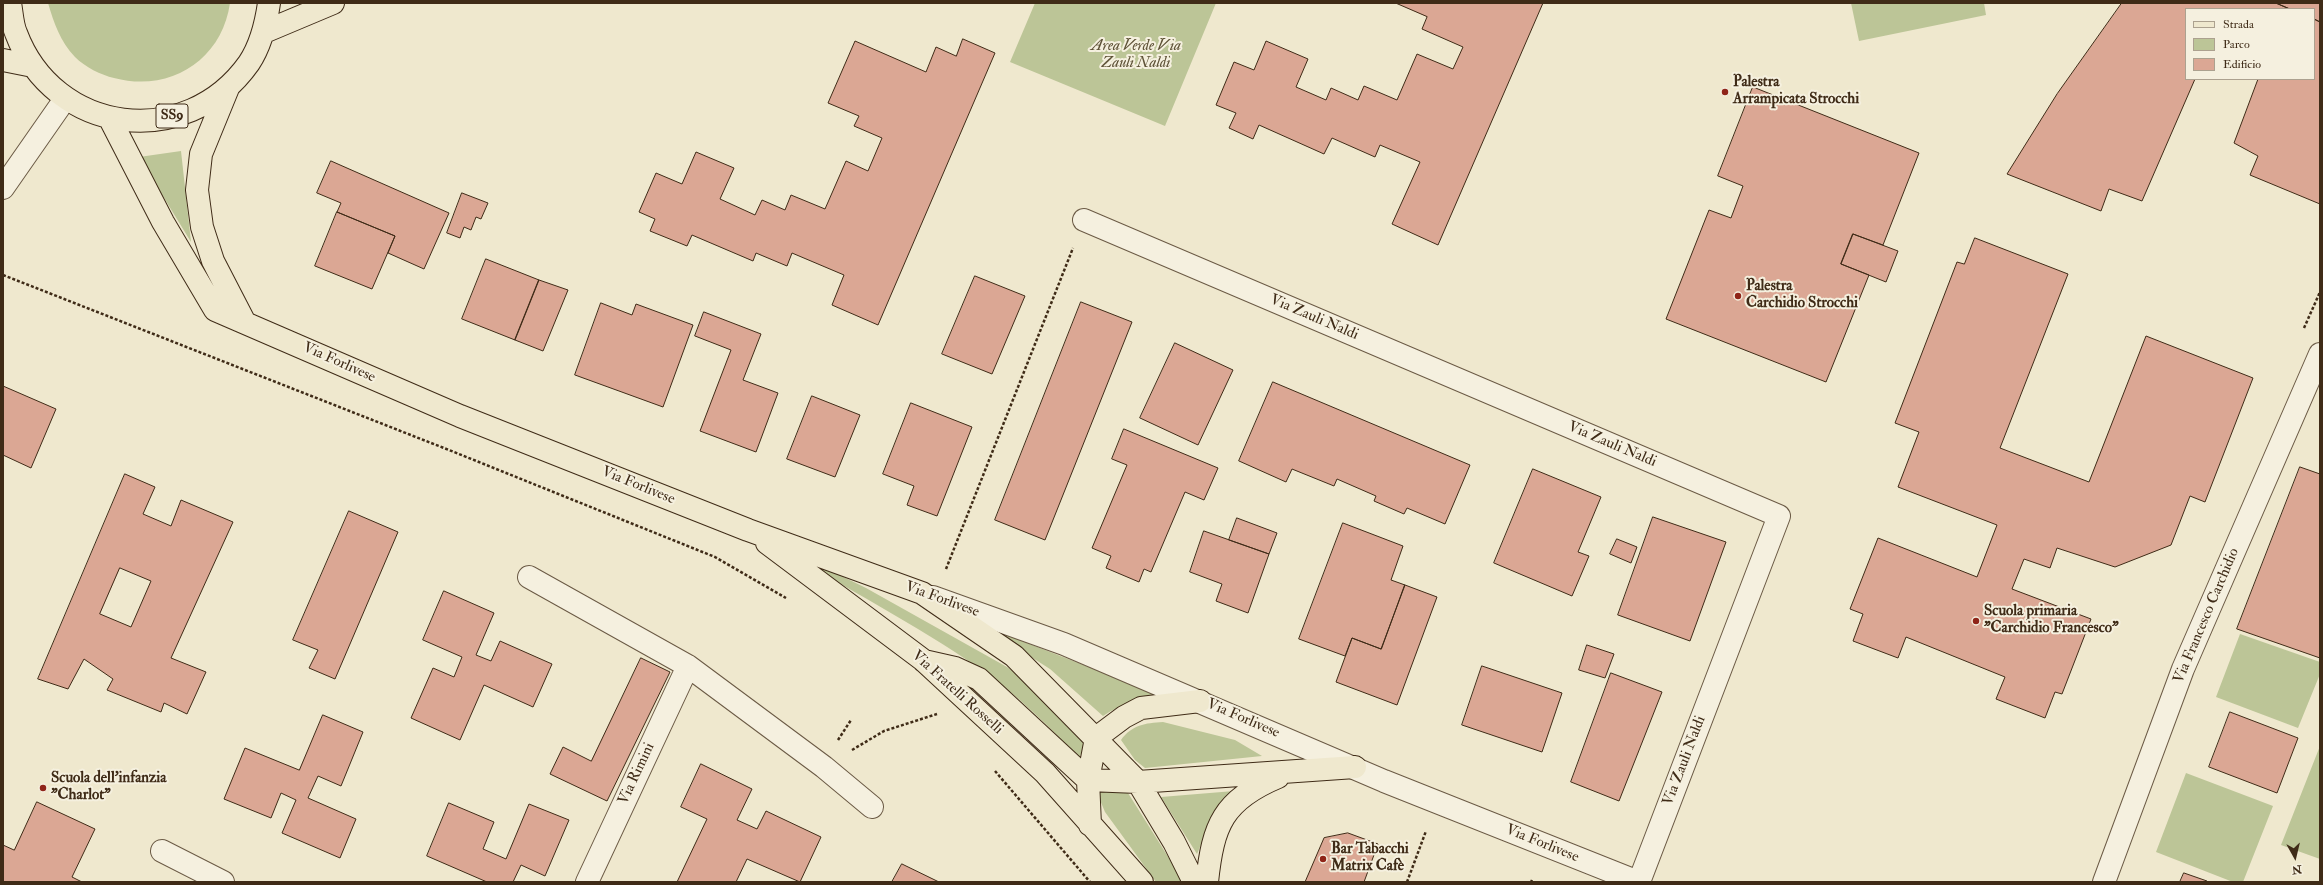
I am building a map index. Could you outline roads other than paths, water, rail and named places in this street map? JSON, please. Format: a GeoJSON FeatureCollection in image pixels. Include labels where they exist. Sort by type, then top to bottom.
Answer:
{"type":"FeatureCollection","features":[{"type":"Feature","properties":{"kind":"main road","name":"SS9"},"geometry":{"type":"LineString","coordinates":[[10,3],[16,32],[33,66],[65,98],[86,110],[110,119],[152,121],[193,111],[228,88],[250,62],[264,32],[269,3]]}},
{"type":"Feature","properties":{"kind":"main road"},"geometry":{"type":"LineString","coordinates":[[264,32],[333,3]]}},
{"type":"Feature","properties":{"kind":"main road"},"geometry":{"type":"LineString","coordinates":[[3,60],[33,66]]}},
{"type":"Feature","properties":{"kind":"main road"},"geometry":{"type":"LineString","coordinates":[[228,88],[201,154],[198,190],[202,227],[213,261],[244,321]]}},
{"type":"Feature","properties":{"kind":"main road","name":"Via Forlivese"},"geometry":{"type":"LineString","coordinates":[[110,119],[163,222],[215,310],[244,321],[460,416],[748,530],[922,593]]}},
{"type":"Feature","properties":{"kind":"main road","name":"Via Fratelli Rosselli"},"geometry":{"type":"LineString","coordinates":[[748,530],[923,660],[1045,773],[1142,882]]}},
{"type":"Feature","properties":{"kind":"main road"},"geometry":{"type":"LineString","coordinates":[[922,593],[1014,656],[1138,782],[1174,842],[1194,882]]}},
{"type":"Feature","properties":{"kind":"main road"},"geometry":{"type":"LineString","coordinates":[[923,660],[955,668],[979,679],[1088,780],[1138,782],[1355,767]]}},
{"type":"Feature","properties":{"kind":"main road"},"geometry":{"type":"LineString","coordinates":[[1090,825],[1088,780],[1096,738],[1124,717],[1141,708],[1200,702]]}},
{"type":"Feature","properties":{"kind":"main road"},"geometry":{"type":"LineString","coordinates":[[1207,882],[1213,839],[1219,825],[1235,802],[1259,786],[1292,772]]}},
{"type":"Feature","properties":{"kind":"street"},"geometry":{"type":"LineString","coordinates":[[3,188],[65,98]]}},
{"type":"Feature","properties":{"kind":"street","name":"Via Zauli Naldi"},"geometry":{"type":"LineString","coordinates":[[1084,220],[1779,516],[1638,882]]}},
{"type":"Feature","properties":{"kind":"street","name":"Via Francesco Carchidio"},"geometry":{"type":"LineString","coordinates":[[2104,882],[2183,669],[2318,361]]}},
{"type":"Feature","properties":{"kind":"street"},"geometry":{"type":"LineString","coordinates":[[529,577],[688,666],[824,767],[872,807]]}},
{"type":"Feature","properties":{"kind":"street","name":"Via Forlivese"},"geometry":{"type":"LineString","coordinates":[[922,593],[1064,644],[1436,802],[1638,882]]}},
{"type":"Feature","properties":{"kind":"street","name":"Via Rimini"},"geometry":{"type":"LineString","coordinates":[[587,882],[688,666]]}},
{"type":"Feature","properties":{"kind":"street"},"geometry":{"type":"LineString","coordinates":[[162,851],[224,882]]}},
{"type":"Feature","properties":{"kind":"place","name":"Palestra Arrampicata Strocchi"},"geometry":{"type":"Point","coordinates":[1725,92]}},
{"type":"Feature","properties":{"kind":"place","name":"Palestra Carchidio Strocchi"},"geometry":{"type":"Point","coordinates":[1738,296]}},
{"type":"Feature","properties":{"kind":"place","name":"Scuola primaria \"Carchidio Francesco\""},"geometry":{"type":"Point","coordinates":[1976,621]}},
{"type":"Feature","properties":{"kind":"place","name":"Scuola dell'infanzia \"Charlot\""},"geometry":{"type":"Point","coordinates":[43,788]}},
{"type":"Feature","properties":{"kind":"place","name":"Bar Tabacchi Matrix Cafè"},"geometry":{"type":"Point","coordinates":[1323,859]}},
{"type":"Feature","properties":{"kind":"park label","name":"Area Verde Via Zauli Naldi"},"geometry":{"type":"Point","coordinates":[1136,56]}}]}
